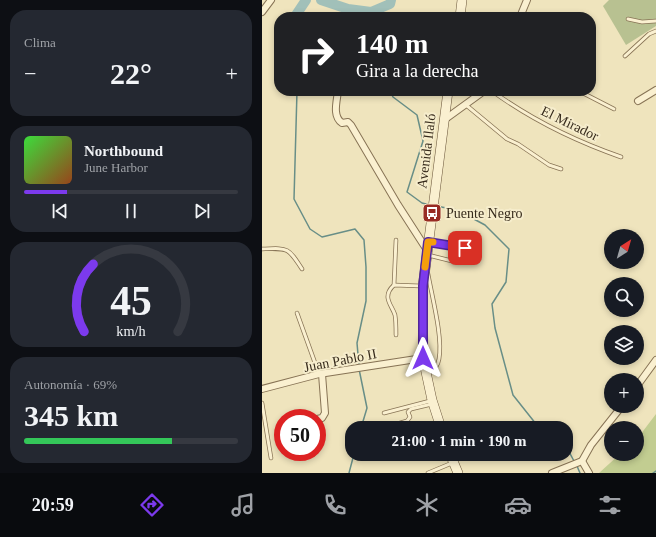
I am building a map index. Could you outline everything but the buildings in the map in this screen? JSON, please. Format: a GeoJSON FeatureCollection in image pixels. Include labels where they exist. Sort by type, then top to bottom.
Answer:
{"type":"FeatureCollection","features":[{"type":"Feature","properties":{"kind":"main road"},"geometry":{"type":"LineString","coordinates":[[461,12],[462,0]]}},
{"type":"Feature","properties":{"kind":"main road","name":"Avenida Ilaló"},"geometry":{"type":"LineString","coordinates":[[439,421],[432,402],[423,358],[423,286],[447,96]]}},
{"type":"Feature","properties":{"kind":"main road"},"geometry":{"type":"LineString","coordinates":[[452,461],[458,473]]}},
{"type":"Feature","properties":{"kind":"street"},"geometry":{"type":"LineString","coordinates":[[262,12],[271,0]]}},
{"type":"Feature","properties":{"kind":"street"},"geometry":{"type":"LineString","coordinates":[[522,12],[527,0]]}},
{"type":"Feature","properties":{"kind":"street"},"geometry":{"type":"LineString","coordinates":[[638,101],[656,90]]}},
{"type":"Feature","properties":{"kind":"street"},"geometry":{"type":"LineString","coordinates":[[338,96],[336,111],[338,119],[342,123],[348,122],[351,125],[427,252]]}},
{"type":"Feature","properties":{"kind":"street"},"geometry":{"type":"LineString","coordinates":[[444,120],[478,96]]}},
{"type":"Feature","properties":{"kind":"street","name":"Juan Pablo II"},"geometry":{"type":"LineString","coordinates":[[262,389],[320,374],[356,367],[423,358]]}},
{"type":"Feature","properties":{"kind":"street"},"geometry":{"type":"LineString","coordinates":[[644,376],[656,360]]}},
{"type":"Feature","properties":{"kind":"street"},"geometry":{"type":"LineString","coordinates":[[320,374],[324,409]]}},
{"type":"Feature","properties":{"kind":"street"},"geometry":{"type":"LineString","coordinates":[[552,473],[580,461],[617,413]]}},
{"type":"Feature","properties":{"kind":"street"},"geometry":{"type":"LineString","coordinates":[[580,461],[589,473]]}},
{"type":"Feature","properties":{"kind":"lane"},"geometry":{"type":"LineString","coordinates":[[628,19],[642,22],[656,21]]}},
{"type":"Feature","properties":{"kind":"lane"},"geometry":{"type":"LineString","coordinates":[[625,56],[650,34],[656,31]]}},
{"type":"Feature","properties":{"kind":"lane","name":"El Mirador"},"geometry":{"type":"LineString","coordinates":[[499,96],[512,106],[554,130],[621,157]]}},
{"type":"Feature","properties":{"kind":"lane"},"geometry":{"type":"LineString","coordinates":[[589,96],[614,109]]}},
{"type":"Feature","properties":{"kind":"lane"},"geometry":{"type":"LineString","coordinates":[[466,105],[507,139],[518,144],[548,165],[561,169]]}},
{"type":"Feature","properties":{"kind":"lane"},"geometry":{"type":"LineString","coordinates":[[396,240],[394,285],[389,292],[388,304],[395,315],[396,335]]}},
{"type":"Feature","properties":{"kind":"lane"},"geometry":{"type":"LineString","coordinates":[[262,249],[282,248],[288,250],[292,252],[302,269]]}},
{"type":"Feature","properties":{"kind":"lane"},"geometry":{"type":"LineString","coordinates":[[427,252],[465,248]]}},
{"type":"Feature","properties":{"kind":"lane"},"geometry":{"type":"LineString","coordinates":[[427,252],[452,261]]}},
{"type":"Feature","properties":{"kind":"lane"},"geometry":{"type":"LineString","coordinates":[[427,252],[440,343],[439,359],[434,369],[427,374]]}},
{"type":"Feature","properties":{"kind":"lane"},"geometry":{"type":"LineString","coordinates":[[394,285],[423,286]]}},
{"type":"Feature","properties":{"kind":"lane"},"geometry":{"type":"LineString","coordinates":[[297,313],[320,374]]}},
{"type":"Feature","properties":{"kind":"lane"},"geometry":{"type":"LineString","coordinates":[[384,413],[432,402]]}},
{"type":"Feature","properties":{"kind":"lane"},"geometry":{"type":"LineString","coordinates":[[407,421],[410,417],[408,412],[411,409],[432,402]]}},
{"type":"Feature","properties":{"kind":"lane"},"geometry":{"type":"LineString","coordinates":[[262,403],[271,458]]}},
{"type":"Feature","properties":{"kind":"lane"},"geometry":{"type":"LineString","coordinates":[[428,473],[446,461]]}},
{"type":"Feature","properties":{"kind":"green space"},"geometry":{"type":"Polygon","coordinates":[[[609,0],[656,0],[656,26],[626,45],[603,6],[609,0]]]}},
{"type":"Feature","properties":{"kind":"green space"},"geometry":{"type":"Polygon","coordinates":[[[656,414],[656,473],[599,473],[612,461],[644,461],[644,430],[656,414]]]}},
{"type":"Feature","properties":{"kind":"waterway"},"geometry":{"type":"LineString","coordinates":[[298,12],[306,0]]}},
{"type":"Feature","properties":{"kind":"waterway"},"geometry":{"type":"LineString","coordinates":[[321,0],[348,9],[371,12],[390,4],[391,0]]}},
{"type":"Feature","properties":{"kind":"waterway"},"geometry":{"type":"LineString","coordinates":[[297,96],[294,199],[310,229],[322,237],[355,229],[364,240],[366,301],[357,343],[359,366]]}},
{"type":"Feature","properties":{"kind":"waterway"},"geometry":{"type":"LineString","coordinates":[[392,96],[417,115],[423,141],[407,192],[422,203],[430,205]]}},
{"type":"Feature","properties":{"kind":"waterway"},"geometry":{"type":"LineString","coordinates":[[436,206],[457,210],[485,225],[509,249],[506,282],[492,304],[495,328],[513,395],[534,421]]}},
{"type":"Feature","properties":{"kind":"waterway"},"geometry":{"type":"LineString","coordinates":[[359,369],[367,408],[363,421]]}},
{"type":"Feature","properties":{"kind":"waterway"},"geometry":{"type":"LineString","coordinates":[[573,459],[575,463]]}},
{"type":"Feature","properties":{"kind":"waterway"},"geometry":{"type":"LineString","coordinates":[[349,473],[352,461]]}},
{"type":"Feature","properties":{"kind":"waterway"},"geometry":{"type":"LineString","coordinates":[[577,466],[580,473]]}},
{"type":"Feature","properties":{"kind":"slow traffic"},"geometry":{"type":"LineString","coordinates":[[425,267],[428,242],[433,242]]}},
{"type":"Feature","properties":{"kind":"place","name":"Puente Negro"},"geometry":{"type":"Point","coordinates":[432,213]}},
{"type":"Feature","properties":{"kind":"route"},"geometry":{"type":"LineString","coordinates":[[423,358],[423,286],[428,242],[465,248]]}}]}
